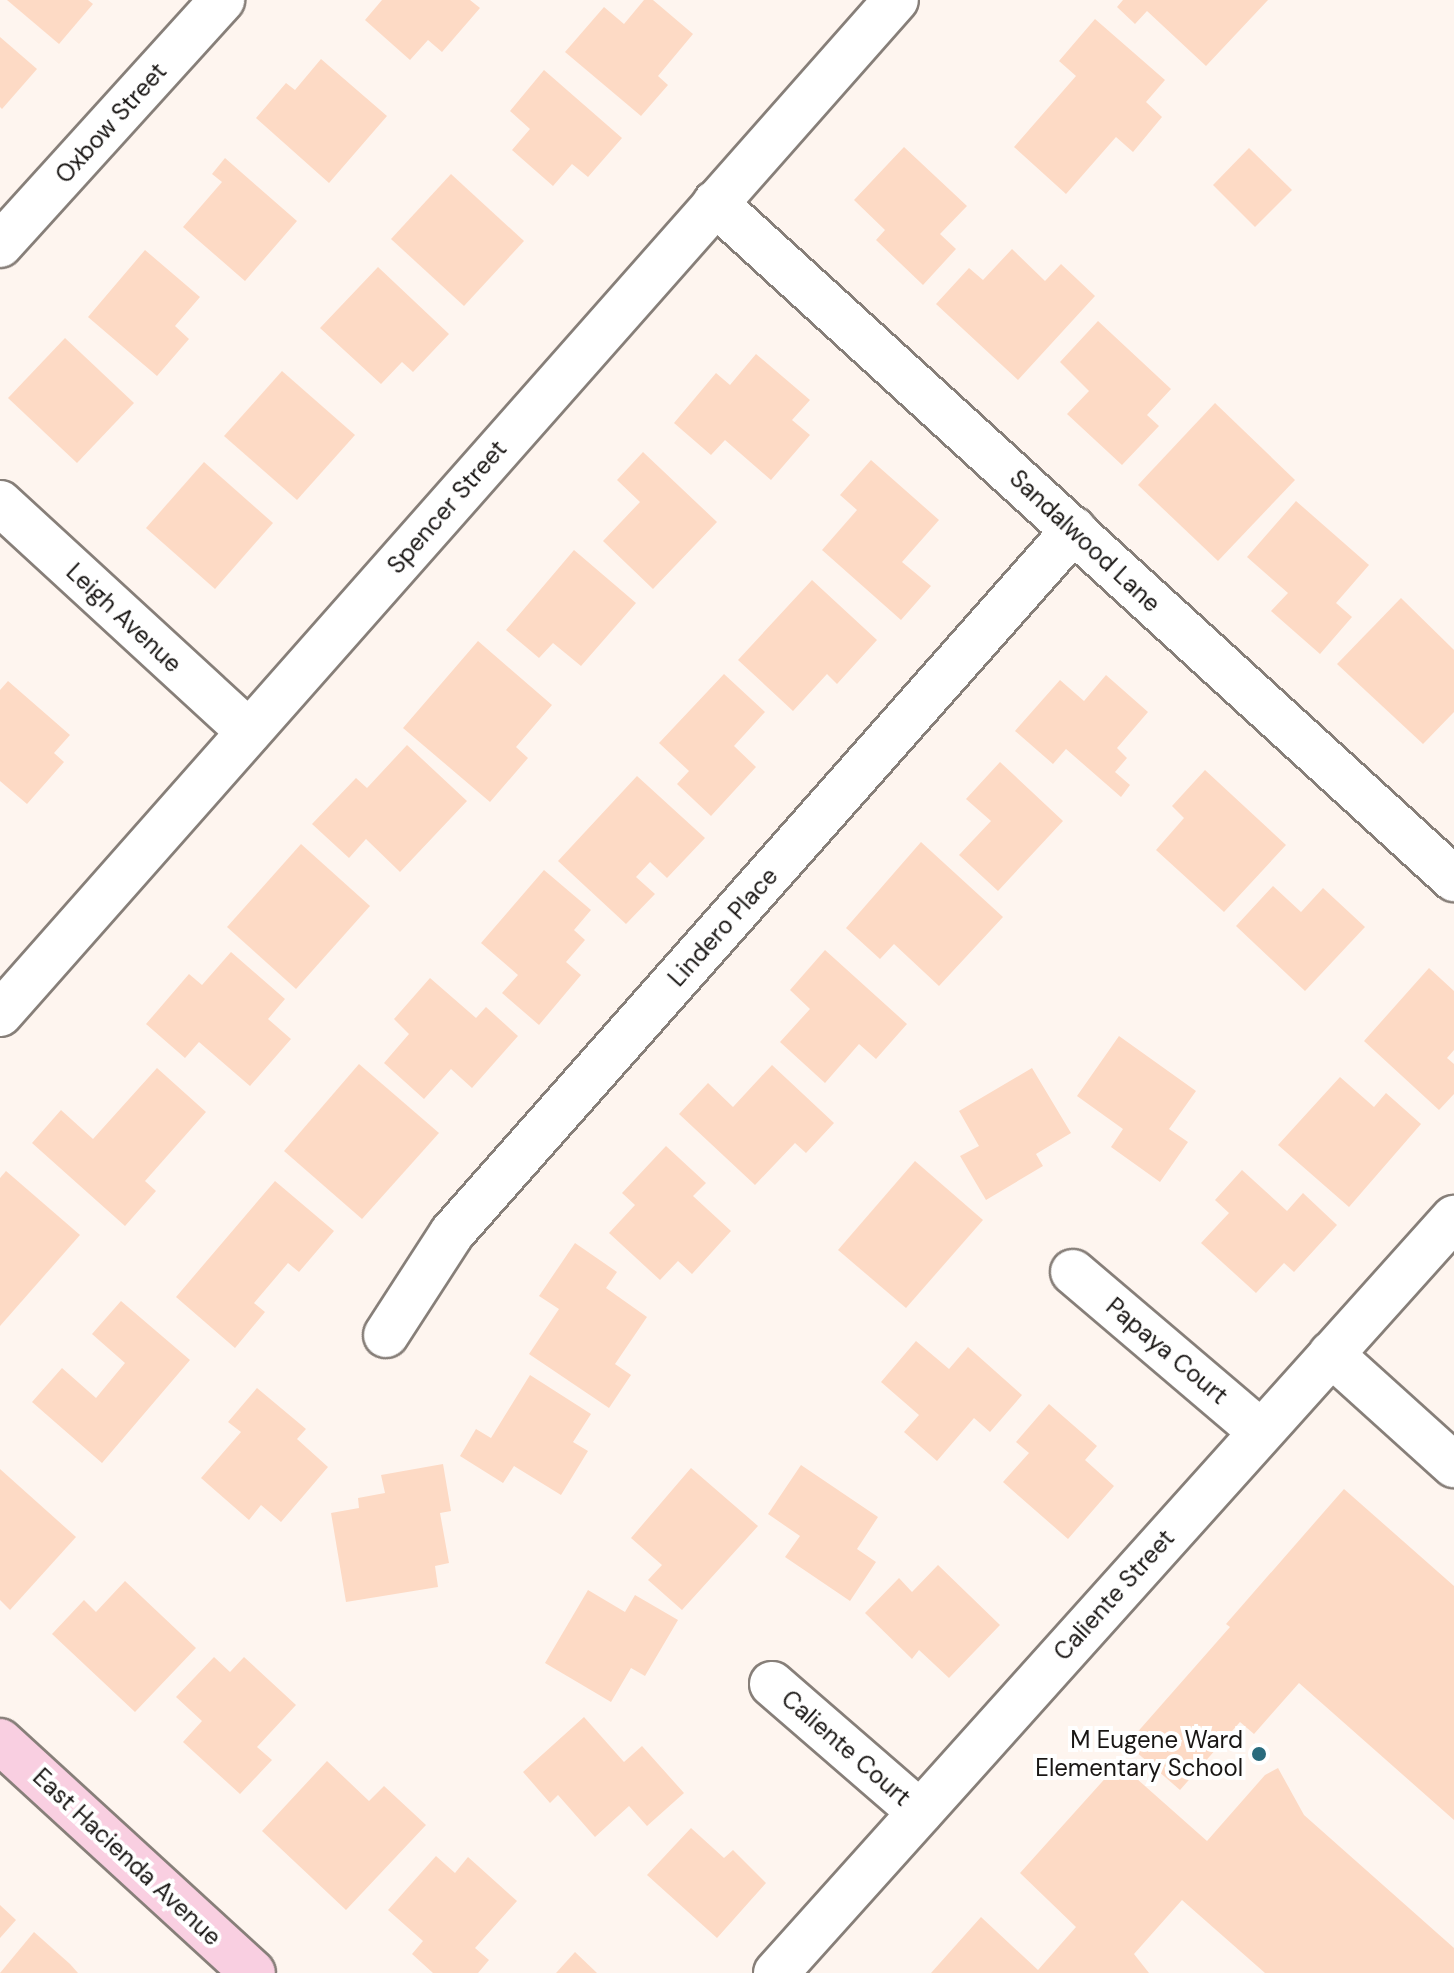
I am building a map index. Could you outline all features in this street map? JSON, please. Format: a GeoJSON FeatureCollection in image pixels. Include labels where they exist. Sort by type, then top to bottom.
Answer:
{"type":"FeatureCollection","features":[{"type":"Feature","properties":{"kind":"main road","name":"East Hacienda Avenue"},"geometry":{"type":"LineString","coordinates":[[0,1741],[253,1973]]}},
{"type":"Feature","properties":{"kind":"street","name":"Oxbow Street"},"geometry":{"type":"LineString","coordinates":[[0,245],[222,0]]}},
{"type":"Feature","properties":{"kind":"street","name":"Spencer Street"},"geometry":{"type":"LineString","coordinates":[[0,1014],[896,0]]}},
{"type":"Feature","properties":{"kind":"street","name":"Sandalwood Lane"},"geometry":{"type":"LineString","coordinates":[[715,203],[1454,879]]}},
{"type":"Feature","properties":{"kind":"street","name":"Leigh Avenue"},"geometry":{"type":"LineString","coordinates":[[0,503],[249,732]]}},
{"type":"Feature","properties":{"kind":"street","name":"Lindero Place"},"geometry":{"type":"LineString","coordinates":[[386,1335],[452,1233],[1074,530]]}},
{"type":"Feature","properties":{"kind":"street","name":"Caliente Street"},"geometry":{"type":"LineString","coordinates":[[776,1973],[1454,1218]]}},
{"type":"Feature","properties":{"kind":"street","name":"Papaya Court"},"geometry":{"type":"LineString","coordinates":[[1073,1272],[1260,1431]]}},
{"type":"Feature","properties":{"kind":"street"},"geometry":{"type":"LineString","coordinates":[[1331,1354],[1454,1465]]}},
{"type":"Feature","properties":{"kind":"street","name":"Caliente Court"},"geometry":{"type":"LineString","coordinates":[[772,1684],[920,1812]]}},
{"type":"Feature","properties":{"kind":"building"},"geometry":{"type":"Polygon","coordinates":[[[7,0],[88,0],[93,4],[59,44],[7,0]]]}},
{"type":"Feature","properties":{"kind":"building"},"geometry":{"type":"Polygon","coordinates":[[[382,0],[470,0],[480,8],[442,52],[428,40],[410,60],[365,20],[382,0]]]}},
{"type":"Feature","properties":{"kind":"building"},"geometry":{"type":"Polygon","coordinates":[[[644,0],[653,0],[693,34],[658,76],[668,85],[641,116],[565,52],[604,7],[624,24],[644,0]]]}},
{"type":"Feature","properties":{"kind":"building"},"geometry":{"type":"Polygon","coordinates":[[[1123,0],[1268,0],[1206,66],[1147,11],[1135,24],[1117,7],[1123,0]]]}},
{"type":"Feature","properties":{"kind":"building"},"geometry":{"type":"Polygon","coordinates":[[[1095,19],[1165,80],[1146,102],[1162,117],[1133,152],[1116,137],[1066,194],[1014,147],[1076,76],[1059,61],[1095,19]]]}},
{"type":"Feature","properties":{"kind":"building"},"geometry":{"type":"Polygon","coordinates":[[[0,37],[37,69],[2,109],[0,107],[0,37]]]}},
{"type":"Feature","properties":{"kind":"building"},"geometry":{"type":"Polygon","coordinates":[[[321,59],[387,116],[329,183],[256,118],[286,83],[295,90],[321,59]]]}},
{"type":"Feature","properties":{"kind":"building"},"geometry":{"type":"Polygon","coordinates":[[[544,70],[622,138],[588,177],[572,164],[553,186],[512,150],[530,129],[510,111],[544,70]]]}},
{"type":"Feature","properties":{"kind":"building"},"geometry":{"type":"Polygon","coordinates":[[[904,147],[967,206],[940,234],[956,249],[923,285],[876,240],[885,230],[854,200],[904,147]]]}},
{"type":"Feature","properties":{"kind":"building"},"geometry":{"type":"Polygon","coordinates":[[[1249,148],[1292,190],[1255,227],[1213,185],[1249,148]]]}},
{"type":"Feature","properties":{"kind":"building"},"geometry":{"type":"Polygon","coordinates":[[[225,158],[297,221],[245,281],[183,227],[222,182],[212,174],[225,158]]]}},
{"type":"Feature","properties":{"kind":"building"},"geometry":{"type":"Polygon","coordinates":[[[451,174],[524,241],[464,306],[391,239],[451,174]]]}},
{"type":"Feature","properties":{"kind":"building"},"geometry":{"type":"Polygon","coordinates":[[[1012,249],[1045,281],[1061,264],[1095,296],[1018,380],[936,304],[969,268],[983,280],[1012,249]]]}},
{"type":"Feature","properties":{"kind":"building"},"geometry":{"type":"Polygon","coordinates":[[[145,250],[200,297],[175,326],[189,339],[157,376],[88,317],[145,250]]]}},
{"type":"Feature","properties":{"kind":"building"},"geometry":{"type":"Polygon","coordinates":[[[378,267],[449,334],[413,372],[402,362],[381,384],[320,328],[378,267]]]}},
{"type":"Feature","properties":{"kind":"building"},"geometry":{"type":"Polygon","coordinates":[[[1098,321],[1171,389],[1147,415],[1159,426],[1122,465],[1067,414],[1089,391],[1060,362],[1098,321]]]}},
{"type":"Feature","properties":{"kind":"building"},"geometry":{"type":"Polygon","coordinates":[[[65,338],[134,403],[77,463],[8,398],[65,338]]]}},
{"type":"Feature","properties":{"kind":"building"},"geometry":{"type":"Polygon","coordinates":[[[756,354],[810,400],[792,420],[810,435],[771,480],[725,440],[711,455],[674,423],[716,373],[730,385],[756,354]]]}},
{"type":"Feature","properties":{"kind":"building"},"geometry":{"type":"Polygon","coordinates":[[[282,371],[355,435],[297,500],[224,436],[282,371]]]}},
{"type":"Feature","properties":{"kind":"building"},"geometry":{"type":"Polygon","coordinates":[[[1215,403],[1295,480],[1218,561],[1138,485],[1215,403]]]}},
{"type":"Feature","properties":{"kind":"building"},"geometry":{"type":"Polygon","coordinates":[[[643,452],[717,522],[653,589],[603,541],[640,502],[617,480],[643,452]]]}},
{"type":"Feature","properties":{"kind":"building"},"geometry":{"type":"Polygon","coordinates":[[[871,460],[939,520],[902,562],[931,586],[901,620],[822,550],[857,510],[840,495],[871,460]]]}},
{"type":"Feature","properties":{"kind":"building"},"geometry":{"type":"Polygon","coordinates":[[[204,462],[273,523],[215,589],[146,528],[204,462]]]}},
{"type":"Feature","properties":{"kind":"building"},"geometry":{"type":"Polygon","coordinates":[[[1296,501],[1369,565],[1336,603],[1352,617],[1320,654],[1271,611],[1288,593],[1247,557],[1296,501]]]}},
{"type":"Feature","properties":{"kind":"building"},"geometry":{"type":"Polygon","coordinates":[[[574,550],[636,603],[581,666],[553,643],[539,658],[506,630],[574,550]]]}},
{"type":"Feature","properties":{"kind":"building"},"geometry":{"type":"Polygon","coordinates":[[[812,580],[877,640],[837,684],[827,674],[793,711],[738,660],[812,580]]]}},
{"type":"Feature","properties":{"kind":"building"},"geometry":{"type":"Polygon","coordinates":[[[1401,598],[1454,650],[1454,712],[1423,744],[1337,664],[1401,598]]]}},
{"type":"Feature","properties":{"kind":"building"},"geometry":{"type":"Polygon","coordinates":[[[478,641],[552,705],[516,747],[528,758],[490,802],[403,728],[478,641]]]}},
{"type":"Feature","properties":{"kind":"building"},"geometry":{"type":"Polygon","coordinates":[[[724,674],[765,712],[734,746],[756,767],[711,816],[677,784],[689,771],[659,743],[724,674]]]}},
{"type":"Feature","properties":{"kind":"building"},"geometry":{"type":"Polygon","coordinates":[[[1106,675],[1148,712],[1117,748],[1127,758],[1115,772],[1130,785],[1121,797],[1066,749],[1053,764],[1015,731],[1060,680],[1084,701],[1106,675]]]}},
{"type":"Feature","properties":{"kind":"building"},"geometry":{"type":"Polygon","coordinates":[[[8,681],[70,735],[54,753],[64,762],[27,804],[0,781],[0,690],[8,681]]]}},
{"type":"Feature","properties":{"kind":"building"},"geometry":{"type":"Polygon","coordinates":[[[407,745],[467,801],[400,872],[366,839],[349,858],[312,824],[356,778],[367,788],[407,745]]]}},
{"type":"Feature","properties":{"kind":"building"},"geometry":{"type":"Polygon","coordinates":[[[1000,762],[1063,821],[998,891],[959,855],[991,821],[966,799],[1000,762]]]}},
{"type":"Feature","properties":{"kind":"building"},"geometry":{"type":"Polygon","coordinates":[[[1205,770],[1286,845],[1224,912],[1156,850],[1184,818],[1172,806],[1205,770]]]}},
{"type":"Feature","properties":{"kind":"building"},"geometry":{"type":"Polygon","coordinates":[[[637,776],[705,838],[667,878],[650,862],[636,877],[655,894],[626,924],[558,861],[637,776]]]}},
{"type":"Feature","properties":{"kind":"building"},"geometry":{"type":"Polygon","coordinates":[[[921,842],[1003,917],[939,986],[894,944],[880,959],[846,928],[921,842]]]}},
{"type":"Feature","properties":{"kind":"building"},"geometry":{"type":"Polygon","coordinates":[[[301,844],[370,906],[296,989],[227,927],[301,844]]]}},
{"type":"Feature","properties":{"kind":"building"},"geometry":{"type":"Polygon","coordinates":[[[544,870],[591,910],[574,930],[585,940],[566,962],[581,975],[539,1025],[502,993],[518,975],[481,943],[544,870]]]}},
{"type":"Feature","properties":{"kind":"building"},"geometry":{"type":"Polygon","coordinates":[[[1273,886],[1301,912],[1323,888],[1365,927],[1305,991],[1236,926],[1273,886]]]}},
{"type":"Feature","properties":{"kind":"building"},"geometry":{"type":"Polygon","coordinates":[[[825,950],[907,1024],[876,1059],[859,1044],[825,1083],[780,1042],[810,1009],[790,990],[825,950]]]}},
{"type":"Feature","properties":{"kind":"building"},"geometry":{"type":"Polygon","coordinates":[[[231,952],[285,999],[268,1019],[291,1039],[250,1086],[199,1042],[185,1058],[146,1024],[189,974],[202,985],[231,952]]]}},
{"type":"Feature","properties":{"kind":"building"},"geometry":{"type":"Polygon","coordinates":[[[1429,968],[1454,991],[1454,1050],[1447,1058],[1454,1064],[1454,1094],[1439,1110],[1364,1041],[1429,968]]]}},
{"type":"Feature","properties":{"kind":"building"},"geometry":{"type":"Polygon","coordinates":[[[430,978],[476,1018],[486,1007],[518,1036],[472,1088],[451,1069],[424,1099],[384,1063],[409,1034],[394,1019],[430,978]]]}},
{"type":"Feature","properties":{"kind":"building"},"geometry":{"type":"Polygon","coordinates":[[[1119,1036],[1196,1091],[1169,1129],[1188,1142],[1160,1182],[1111,1147],[1123,1129],[1077,1096],[1119,1036]]]}},
{"type":"Feature","properties":{"kind":"building"},"geometry":{"type":"Polygon","coordinates":[[[359,1064],[439,1133],[362,1219],[284,1151],[359,1064]]]}},
{"type":"Feature","properties":{"kind":"building"},"geometry":{"type":"Polygon","coordinates":[[[772,1065],[834,1123],[806,1153],[795,1143],[755,1185],[679,1114],[708,1083],[733,1107],[772,1065]]]}},
{"type":"Feature","properties":{"kind":"building"},"geometry":{"type":"Polygon","coordinates":[[[157,1068],[206,1112],[145,1181],[156,1191],[125,1226],[32,1143],[61,1110],[93,1139],[157,1068]]]}},
{"type":"Feature","properties":{"kind":"building"},"geometry":{"type":"Polygon","coordinates":[[[1032,1068],[1071,1133],[1036,1154],[1043,1166],[986,1200],[960,1156],[979,1146],[959,1111],[1032,1068]]]}},
{"type":"Feature","properties":{"kind":"building"},"geometry":{"type":"Polygon","coordinates":[[[1340,1077],[1374,1107],[1386,1093],[1421,1124],[1349,1207],[1278,1145],[1340,1077]]]}},
{"type":"Feature","properties":{"kind":"building"},"geometry":{"type":"Polygon","coordinates":[[[666,1146],[706,1183],[693,1196],[731,1231],[692,1274],[678,1261],[660,1280],[609,1233],[635,1205],[622,1193],[666,1146]]]}},
{"type":"Feature","properties":{"kind":"building"},"geometry":{"type":"Polygon","coordinates":[[[915,1161],[983,1220],[906,1308],[838,1250],[915,1161]]]}},
{"type":"Feature","properties":{"kind":"building"},"geometry":{"type":"Polygon","coordinates":[[[1242,1170],[1287,1211],[1303,1193],[1337,1225],[1294,1272],[1284,1263],[1256,1293],[1201,1243],[1229,1213],[1215,1200],[1242,1170]]]}},
{"type":"Feature","properties":{"kind":"building"},"geometry":{"type":"Polygon","coordinates":[[[6,1171],[80,1235],[0,1326],[0,1178],[6,1171]]]}},
{"type":"Feature","properties":{"kind":"building"},"geometry":{"type":"Polygon","coordinates":[[[275,1181],[334,1231],[299,1272],[288,1263],[254,1303],[265,1312],[235,1348],[176,1297],[275,1181]]]}},
{"type":"Feature","properties":{"kind":"building"},"geometry":{"type":"Polygon","coordinates":[[[575,1243],[617,1272],[606,1288],[647,1317],[615,1364],[631,1375],[609,1408],[529,1354],[559,1309],[539,1296],[575,1243]]]}},
{"type":"Feature","properties":{"kind":"building"},"geometry":{"type":"Polygon","coordinates":[[[121,1301],[190,1360],[102,1463],[32,1402],[62,1368],[96,1398],[125,1363],[92,1334],[121,1301]]]}},
{"type":"Feature","properties":{"kind":"building"},"geometry":{"type":"Polygon","coordinates":[[[916,1341],[949,1369],[968,1347],[1022,1395],[990,1432],[974,1418],[937,1461],[904,1432],[919,1415],[881,1382],[916,1341]]]}},
{"type":"Feature","properties":{"kind":"building"},"geometry":{"type":"Polygon","coordinates":[[[530,1375],[591,1414],[573,1442],[588,1451],[561,1495],[514,1466],[503,1483],[460,1456],[476,1429],[491,1438],[530,1375]]]}},
{"type":"Feature","properties":{"kind":"building"},"geometry":{"type":"Polygon","coordinates":[[[257,1388],[306,1429],[297,1439],[328,1467],[281,1522],[261,1505],[249,1520],[201,1478],[241,1432],[228,1422],[257,1388]]]}},
{"type":"Feature","properties":{"kind":"building"},"geometry":{"type":"Polygon","coordinates":[[[1049,1404],[1097,1446],[1085,1460],[1114,1486],[1068,1539],[1003,1482],[1029,1453],[1016,1442],[1049,1404]]]}},
{"type":"Feature","properties":{"kind":"building"},"geometry":{"type":"Polygon","coordinates":[[[443,1464],[451,1511],[440,1513],[449,1563],[435,1566],[438,1587],[346,1602],[331,1513],[359,1508],[358,1498],[385,1493],[381,1475],[443,1464]]]}},
{"type":"Feature","properties":{"kind":"building"},"geometry":{"type":"Polygon","coordinates":[[[801,1465],[878,1517],[857,1549],[876,1562],[850,1601],[785,1557],[800,1536],[768,1514],[801,1465]]]}},
{"type":"Feature","properties":{"kind":"building"},"geometry":{"type":"Polygon","coordinates":[[[691,1468],[758,1526],[682,1610],[648,1580],[662,1565],[631,1538],[691,1468]]]}},
{"type":"Feature","properties":{"kind":"building"},"geometry":{"type":"Polygon","coordinates":[[[0,1469],[76,1537],[10,1610],[0,1600],[0,1469]]]}},
{"type":"Feature","properties":{"kind":"building"},"geometry":{"type":"Polygon","coordinates":[[[1344,1489],[1454,1586],[1454,1820],[1299,1683],[1254,1734],[1240,1722],[1180,1790],[1127,1744],[1230,1627],[1226,1624],[1344,1489]]]}},
{"type":"Feature","properties":{"kind":"building"},"geometry":{"type":"Polygon","coordinates":[[[938,1565],[1000,1625],[949,1678],[919,1650],[912,1659],[865,1613],[899,1578],[912,1592],[938,1565]]]}},
{"type":"Feature","properties":{"kind":"building"},"geometry":{"type":"Polygon","coordinates":[[[125,1581],[196,1648],[135,1712],[52,1634],[84,1600],[96,1612],[125,1581]]]}},
{"type":"Feature","properties":{"kind":"building"},"geometry":{"type":"Polygon","coordinates":[[[588,1590],[625,1612],[635,1595],[678,1620],[645,1676],[631,1668],[611,1702],[545,1663],[588,1590]]]}},
{"type":"Feature","properties":{"kind":"building"},"geometry":{"type":"Polygon","coordinates":[[[214,1657],[230,1672],[244,1657],[296,1705],[257,1747],[272,1760],[240,1794],[183,1742],[202,1721],[176,1697],[214,1657]]]}},
{"type":"Feature","properties":{"kind":"building"},"geometry":{"type":"Polygon","coordinates":[[[584,1717],[624,1762],[642,1746],[684,1793],[647,1826],[629,1806],[595,1837],[558,1795],[550,1803],[523,1772],[584,1717]]]}},
{"type":"Feature","properties":{"kind":"building"},"geometry":{"type":"Polygon","coordinates":[[[327,1761],[369,1801],[384,1786],[426,1825],[346,1910],[262,1831],[327,1761]]]}},
{"type":"Feature","properties":{"kind":"building"},"geometry":{"type":"Polygon","coordinates":[[[1119,1763],[1207,1841],[1265,1775],[1278,1768],[1304,1815],[1454,1948],[1454,1973],[1265,1973],[1182,1900],[1134,1954],[1149,1973],[931,1973],[981,1917],[1038,1970],[1076,1927],[1020,1873],[1119,1763]]]}},
{"type":"Feature","properties":{"kind":"building"},"geometry":{"type":"Polygon","coordinates":[[[691,1828],[724,1858],[733,1850],[766,1883],[717,1938],[647,1875],[691,1828]]]}},
{"type":"Feature","properties":{"kind":"building"},"geometry":{"type":"Polygon","coordinates":[[[436,1856],[455,1873],[468,1857],[517,1901],[475,1948],[489,1960],[478,1973],[433,1973],[412,1954],[423,1941],[388,1910],[436,1856]]]}},
{"type":"Feature","properties":{"kind":"building"},"geometry":{"type":"Polygon","coordinates":[[[0,1905],[16,1920],[0,1938],[0,1905]]]}},
{"type":"Feature","properties":{"kind":"building"},"geometry":{"type":"Polygon","coordinates":[[[34,1932],[70,1964],[78,1973],[0,1973],[34,1932]]]}},
{"type":"Feature","properties":{"kind":"building"},"geometry":{"type":"Polygon","coordinates":[[[575,1952],[597,1973],[556,1973],[575,1952]]]}},
{"type":"Feature","properties":{"kind":"place","name":"M Eugene Ward Elementary School"},"geometry":{"type":"Point","coordinates":[1259,1754]}}]}
